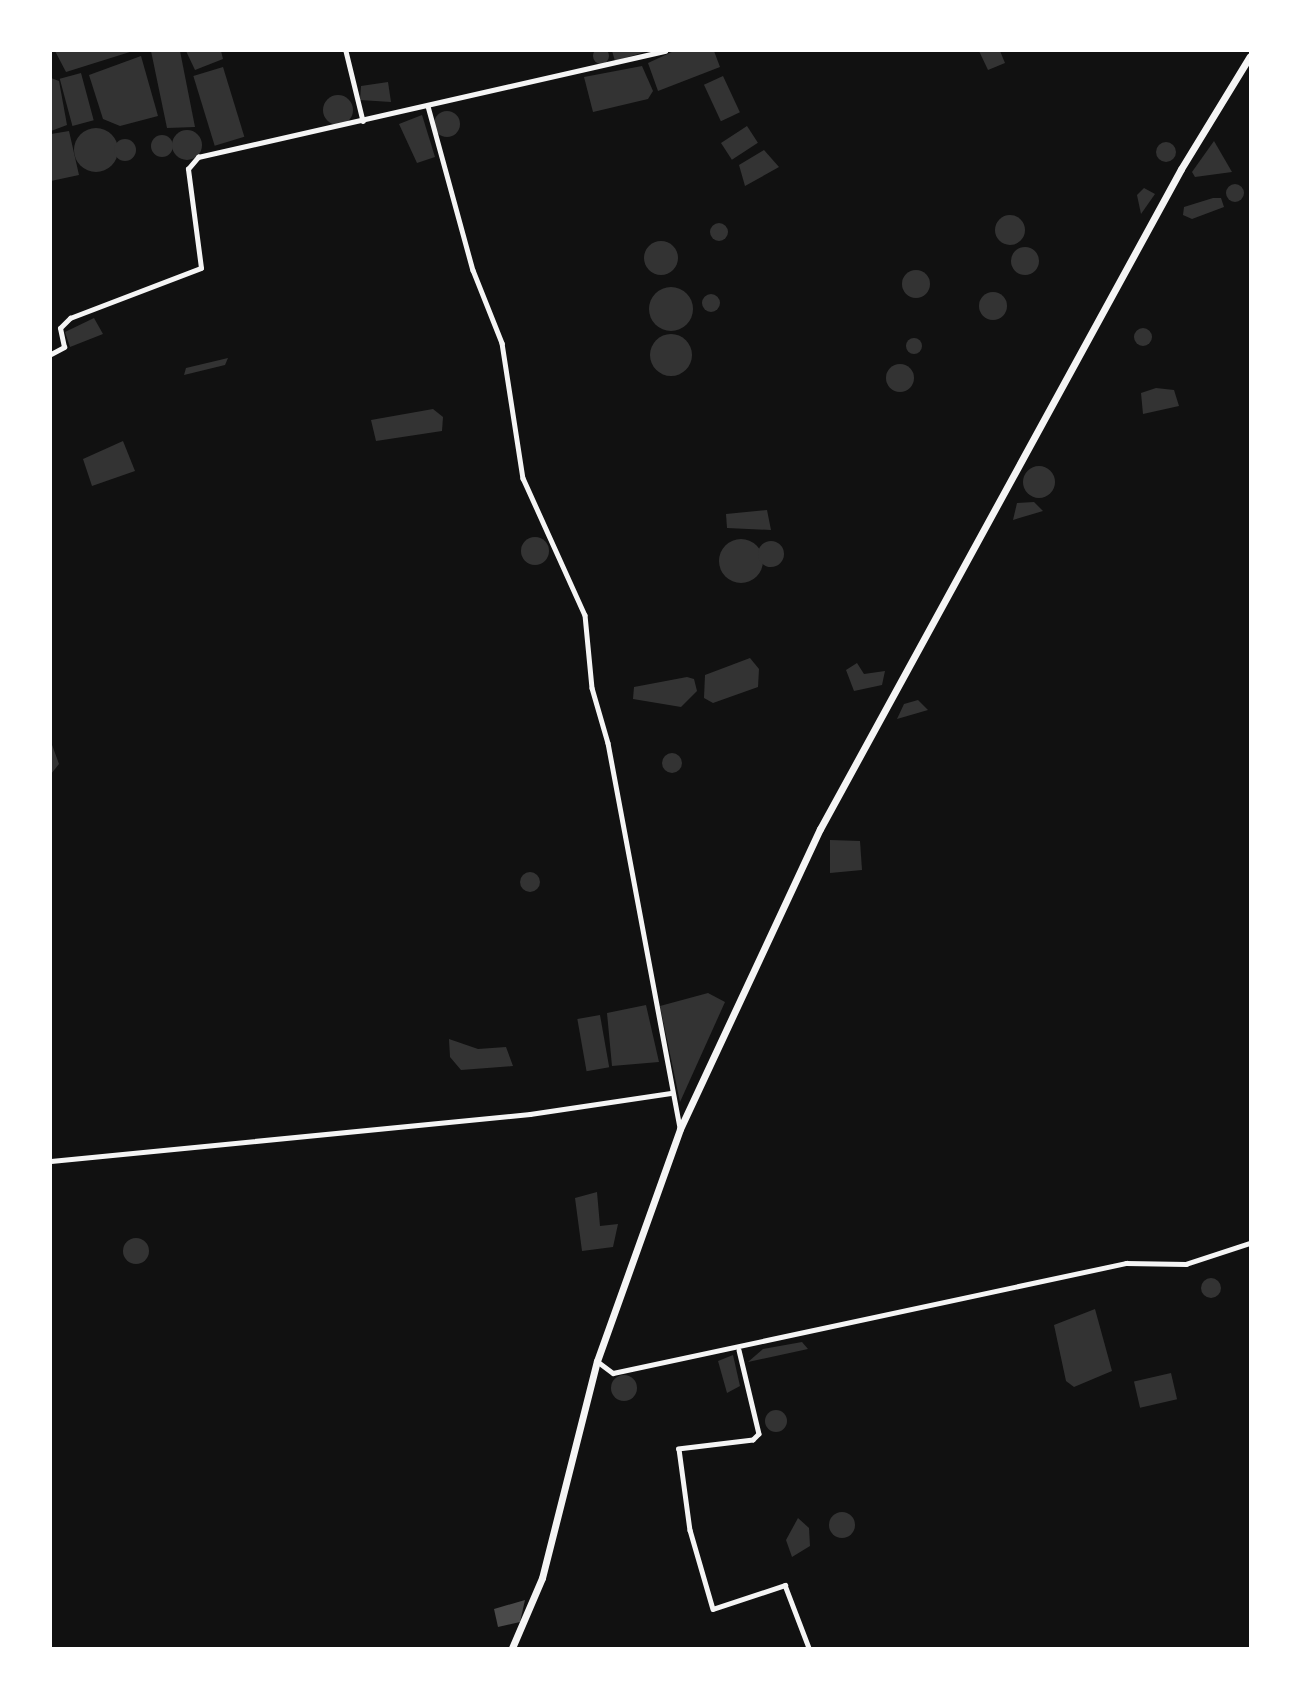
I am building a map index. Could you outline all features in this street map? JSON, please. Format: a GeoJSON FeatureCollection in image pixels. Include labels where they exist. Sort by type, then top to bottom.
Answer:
{"type":"FeatureCollection","features":[{"type":"Feature","properties":{"kind":"main road"},"geometry":{"type":"LineString","coordinates":[[512,1648],[542,1578],[597,1361],[680,1129],[820,830],[1181,169],[1250,56]]}},
{"type":"Feature","properties":{"kind":"street"},"geometry":{"type":"LineString","coordinates":[[346,51],[363,121]]}},
{"type":"Feature","properties":{"kind":"street"},"geometry":{"type":"LineString","coordinates":[[51,354],[64,347],[60,328],[70,318],[201,268],[188,169],[198,157],[665,51]]}},
{"type":"Feature","properties":{"kind":"street"},"geometry":{"type":"LineString","coordinates":[[428,106],[473,271],[502,344],[523,478],[585,615],[592,688],[608,743],[670,1093],[680,1129]]}},
{"type":"Feature","properties":{"kind":"street"},"geometry":{"type":"LineString","coordinates":[[51,1161],[530,1114],[670,1093]]}},
{"type":"Feature","properties":{"kind":"street"},"geometry":{"type":"LineString","coordinates":[[597,1361],[613,1373],[739,1350],[1126,1263],[1186,1264],[1250,1243]]}},
{"type":"Feature","properties":{"kind":"street"},"geometry":{"type":"LineString","coordinates":[[739,1350],[759,1434],[753,1440],[679,1450],[690,1530],[713,1609],[785,1585],[809,1648]]}},
{"type":"Feature","properties":{"kind":"shaded area"},"geometry":{"type":"Polygon","coordinates":[[[598,48],[604,48],[609,56],[607,62],[598,64],[593,59],[593,53],[598,48]]]}},
{"type":"Feature","properties":{"kind":"shaded area"},"geometry":{"type":"Polygon","coordinates":[[[55,51],[133,51],[66,72],[55,51]]]}},
{"type":"Feature","properties":{"kind":"shaded area"},"geometry":{"type":"Polygon","coordinates":[[[151,51],[180,51],[195,127],[167,128],[151,51]]]}},
{"type":"Feature","properties":{"kind":"shaded area"},"geometry":{"type":"Polygon","coordinates":[[[186,51],[221,51],[223,59],[195,70],[186,51]]]}},
{"type":"Feature","properties":{"kind":"shaded area"},"geometry":{"type":"Polygon","coordinates":[[[612,51],[648,51],[615,61],[612,51]]]}},
{"type":"Feature","properties":{"kind":"shaded area"},"geometry":{"type":"Polygon","coordinates":[[[674,51],[714,51],[720,67],[658,91],[648,63],[674,51]]]}},
{"type":"Feature","properties":{"kind":"shaded area"},"geometry":{"type":"Polygon","coordinates":[[[979,51],[1000,51],[1005,63],[988,70],[979,51]]]}},
{"type":"Feature","properties":{"kind":"shaded area"},"geometry":{"type":"Polygon","coordinates":[[[141,56],[158,116],[120,126],[103,119],[89,75],[141,56]]]}},
{"type":"Feature","properties":{"kind":"shaded area"},"geometry":{"type":"Polygon","coordinates":[[[642,66],[653,91],[648,99],[593,112],[584,77],[642,66]]]}},
{"type":"Feature","properties":{"kind":"shaded area"},"geometry":{"type":"Polygon","coordinates":[[[223,67],[244,137],[215,146],[193,76],[223,67]]]}},
{"type":"Feature","properties":{"kind":"shaded area"},"geometry":{"type":"Polygon","coordinates":[[[81,73],[94,120],[72,126],[60,79],[81,73]]]}},
{"type":"Feature","properties":{"kind":"shaded area"},"geometry":{"type":"Polygon","coordinates":[[[723,76],[740,112],[721,121],[704,85],[723,76]]]}},
{"type":"Feature","properties":{"kind":"shaded area"},"geometry":{"type":"Polygon","coordinates":[[[51,78],[59,81],[67,125],[51,131],[51,78]]]}},
{"type":"Feature","properties":{"kind":"shaded area"},"geometry":{"type":"Polygon","coordinates":[[[388,82],[391,102],[360,100],[361,86],[388,82]]]}},
{"type":"Feature","properties":{"kind":"shaded area"},"geometry":{"type":"Polygon","coordinates":[[[338,95],[349,99],[353,110],[349,121],[338,125],[327,121],[323,110],[327,99],[338,95]]]}},
{"type":"Feature","properties":{"kind":"shaded area"},"geometry":{"type":"Polygon","coordinates":[[[447,111],[456,115],[460,124],[456,133],[447,137],[438,133],[434,124],[438,115],[447,111]]]}},
{"type":"Feature","properties":{"kind":"shaded area"},"geometry":{"type":"Polygon","coordinates":[[[422,115],[435,157],[417,163],[399,124],[422,115]]]}},
{"type":"Feature","properties":{"kind":"shaded area"},"geometry":{"type":"Polygon","coordinates":[[[747,126],[758,143],[732,160],[721,143],[747,126]]]}},
{"type":"Feature","properties":{"kind":"shaded area"},"geometry":{"type":"Polygon","coordinates":[[[96,128],[111,135],[118,150],[111,165],[96,172],[81,165],[74,150],[81,135],[96,128]]]}},
{"type":"Feature","properties":{"kind":"shaded area"},"geometry":{"type":"Polygon","coordinates":[[[187,130],[193,131],[201,139],[201,151],[193,159],[187,160],[181,159],[173,151],[172,145],[173,139],[181,131],[187,130]]]}},
{"type":"Feature","properties":{"kind":"shaded area"},"geometry":{"type":"Polygon","coordinates":[[[69,131],[79,175],[51,181],[51,134],[69,131]]]}},
{"type":"Feature","properties":{"kind":"shaded area"},"geometry":{"type":"Polygon","coordinates":[[[162,135],[170,138],[173,146],[170,154],[162,157],[154,154],[151,146],[154,138],[162,135]]]}},
{"type":"Feature","properties":{"kind":"shaded area"},"geometry":{"type":"Polygon","coordinates":[[[125,139],[133,142],[136,150],[133,158],[125,161],[117,158],[114,150],[117,142],[125,139]]]}},
{"type":"Feature","properties":{"kind":"shaded area"},"geometry":{"type":"Polygon","coordinates":[[[1214,141],[1232,172],[1195,177],[1192,172],[1214,141]]]}},
{"type":"Feature","properties":{"kind":"shaded area"},"geometry":{"type":"Polygon","coordinates":[[[1166,142],[1173,145],[1176,152],[1173,159],[1166,162],[1159,159],[1156,152],[1159,145],[1166,142]]]}},
{"type":"Feature","properties":{"kind":"shaded area"},"geometry":{"type":"Polygon","coordinates":[[[764,150],[779,167],[745,186],[739,165],[764,150]]]}},
{"type":"Feature","properties":{"kind":"shaded area"},"geometry":{"type":"Polygon","coordinates":[[[1231,184],[1239,184],[1244,193],[1242,200],[1231,202],[1226,197],[1226,189],[1231,184]]]}},
{"type":"Feature","properties":{"kind":"shaded area"},"geometry":{"type":"Polygon","coordinates":[[[1144,188],[1155,194],[1141,214],[1137,195],[1144,188]]]}},
{"type":"Feature","properties":{"kind":"shaded area"},"geometry":{"type":"Polygon","coordinates":[[[1221,198],[1224,207],[1192,219],[1183,215],[1184,207],[1221,198]]]}},
{"type":"Feature","properties":{"kind":"shaded area"},"geometry":{"type":"Polygon","coordinates":[[[1010,215],[1021,219],[1025,230],[1021,241],[1010,245],[999,241],[995,230],[999,219],[1010,215]]]}},
{"type":"Feature","properties":{"kind":"shaded area"},"geometry":{"type":"Polygon","coordinates":[[[719,223],[725,226],[728,232],[725,238],[719,241],[713,238],[710,232],[713,226],[719,223]]]}},
{"type":"Feature","properties":{"kind":"shaded area"},"geometry":{"type":"Polygon","coordinates":[[[661,241],[673,246],[678,258],[673,270],[661,275],[649,270],[644,258],[649,246],[661,241]]]}},
{"type":"Feature","properties":{"kind":"shaded area"},"geometry":{"type":"Polygon","coordinates":[[[1025,247],[1035,251],[1039,261],[1035,271],[1025,275],[1015,271],[1011,261],[1015,251],[1025,247]]]}},
{"type":"Feature","properties":{"kind":"shaded area"},"geometry":{"type":"Polygon","coordinates":[[[916,270],[926,274],[930,284],[926,294],[916,298],[906,294],[902,284],[906,274],[916,270]]]}},
{"type":"Feature","properties":{"kind":"shaded area"},"geometry":{"type":"Polygon","coordinates":[[[671,287],[680,288],[687,293],[692,300],[692,318],[687,325],[680,330],[671,331],[662,330],[655,325],[650,318],[649,309],[650,300],[655,293],[662,288],[671,287]]]}},
{"type":"Feature","properties":{"kind":"shaded area"},"geometry":{"type":"Polygon","coordinates":[[[993,292],[1003,296],[1007,306],[1003,316],[993,320],[983,316],[979,306],[983,296],[993,292]]]}},
{"type":"Feature","properties":{"kind":"shaded area"},"geometry":{"type":"Polygon","coordinates":[[[707,294],[715,294],[720,303],[718,310],[707,312],[702,307],[702,299],[707,294]]]}},
{"type":"Feature","properties":{"kind":"shaded area"},"geometry":{"type":"Polygon","coordinates":[[[94,318],[103,334],[70,347],[65,332],[94,318]]]}},
{"type":"Feature","properties":{"kind":"shaded area"},"geometry":{"type":"Polygon","coordinates":[[[1139,328],[1147,328],[1152,337],[1150,344],[1139,346],[1134,341],[1134,333],[1139,328]]]}},
{"type":"Feature","properties":{"kind":"shaded area"},"geometry":{"type":"Polygon","coordinates":[[[671,334],[686,340],[692,355],[686,370],[671,376],[656,370],[650,355],[656,340],[671,334]]]}},
{"type":"Feature","properties":{"kind":"shaded area"},"geometry":{"type":"Polygon","coordinates":[[[911,338],[917,338],[922,346],[920,352],[911,354],[906,349],[906,343],[911,338]]]}},
{"type":"Feature","properties":{"kind":"shaded area"},"geometry":{"type":"Polygon","coordinates":[[[228,358],[225,365],[184,375],[186,368],[228,358]]]}},
{"type":"Feature","properties":{"kind":"shaded area"},"geometry":{"type":"Polygon","coordinates":[[[900,364],[910,368],[914,378],[910,388],[900,392],[890,388],[886,378],[890,368],[900,364]]]}},
{"type":"Feature","properties":{"kind":"shaded area"},"geometry":{"type":"Polygon","coordinates":[[[1156,388],[1174,390],[1179,406],[1143,414],[1141,393],[1156,388]]]}},
{"type":"Feature","properties":{"kind":"shaded area"},"geometry":{"type":"Polygon","coordinates":[[[433,409],[443,417],[442,431],[376,441],[371,420],[433,409]]]}},
{"type":"Feature","properties":{"kind":"shaded area"},"geometry":{"type":"Polygon","coordinates":[[[123,441],[135,471],[92,486],[83,459],[123,441]]]}},
{"type":"Feature","properties":{"kind":"shaded area"},"geometry":{"type":"Polygon","coordinates":[[[1039,466],[1050,471],[1055,482],[1050,493],[1039,498],[1028,493],[1023,482],[1028,471],[1039,466]]]}},
{"type":"Feature","properties":{"kind":"shaded area"},"geometry":{"type":"Polygon","coordinates":[[[1034,502],[1043,511],[1013,520],[1017,503],[1034,502]]]}},
{"type":"Feature","properties":{"kind":"shaded area"},"geometry":{"type":"Polygon","coordinates":[[[767,510],[771,530],[727,528],[726,514],[767,510]]]}},
{"type":"Feature","properties":{"kind":"shaded area"},"geometry":{"type":"Polygon","coordinates":[[[535,537],[545,541],[549,551],[545,561],[535,565],[525,561],[521,551],[525,541],[535,537]]]}},
{"type":"Feature","properties":{"kind":"shaded area"},"geometry":{"type":"Polygon","coordinates":[[[741,539],[757,545],[763,561],[757,577],[741,583],[725,577],[719,561],[725,545],[741,539]]]}},
{"type":"Feature","properties":{"kind":"shaded area"},"geometry":{"type":"Polygon","coordinates":[[[771,541],[781,544],[784,554],[781,564],[771,567],[761,564],[758,554],[761,544],[771,541]]]}},
{"type":"Feature","properties":{"kind":"shaded area"},"geometry":{"type":"Polygon","coordinates":[[[750,658],[759,669],[758,687],[713,703],[704,698],[705,675],[750,658]]]}},
{"type":"Feature","properties":{"kind":"shaded area"},"geometry":{"type":"Polygon","coordinates":[[[857,663],[864,674],[885,671],[882,685],[854,691],[846,670],[857,663]]]}},
{"type":"Feature","properties":{"kind":"shaded area"},"geometry":{"type":"Polygon","coordinates":[[[687,677],[694,679],[697,691],[681,707],[633,699],[634,687],[687,677]]]}},
{"type":"Feature","properties":{"kind":"shaded area"},"geometry":{"type":"Polygon","coordinates":[[[918,700],[928,710],[897,719],[904,704],[918,700]]]}},
{"type":"Feature","properties":{"kind":"shaded area"},"geometry":{"type":"Polygon","coordinates":[[[51,742],[59,764],[51,774],[51,742]]]}},
{"type":"Feature","properties":{"kind":"shaded area"},"geometry":{"type":"Polygon","coordinates":[[[672,753],[679,756],[682,763],[679,770],[672,773],[665,770],[662,763],[665,756],[672,753]]]}},
{"type":"Feature","properties":{"kind":"shaded area"},"geometry":{"type":"Polygon","coordinates":[[[830,840],[860,841],[862,870],[830,873],[830,840]]]}},
{"type":"Feature","properties":{"kind":"shaded area"},"geometry":{"type":"Polygon","coordinates":[[[526,872],[534,872],[540,882],[534,892],[526,892],[520,886],[520,878],[526,872]]]}},
{"type":"Feature","properties":{"kind":"shaded area"},"geometry":{"type":"Polygon","coordinates":[[[708,993],[725,1002],[680,1102],[660,1006],[708,993]]]}},
{"type":"Feature","properties":{"kind":"shaded area"},"geometry":{"type":"Polygon","coordinates":[[[646,1005],[659,1062],[612,1066],[607,1013],[646,1005]]]}},
{"type":"Feature","properties":{"kind":"shaded area"},"geometry":{"type":"Polygon","coordinates":[[[600,1015],[609,1067],[587,1071],[577,1019],[600,1015]]]}},
{"type":"Feature","properties":{"kind":"shaded area"},"geometry":{"type":"Polygon","coordinates":[[[449,1039],[478,1049],[506,1047],[513,1066],[461,1070],[450,1057],[449,1039]]]}},
{"type":"Feature","properties":{"kind":"shaded area"},"geometry":{"type":"Polygon","coordinates":[[[597,1192],[600,1226],[618,1224],[613,1247],[582,1251],[575,1198],[597,1192]]]}},
{"type":"Feature","properties":{"kind":"shaded area"},"geometry":{"type":"Polygon","coordinates":[[[136,1238],[145,1242],[149,1251],[145,1260],[136,1264],[127,1260],[123,1251],[127,1242],[136,1238]]]}},
{"type":"Feature","properties":{"kind":"shaded area"},"geometry":{"type":"Polygon","coordinates":[[[1211,1278],[1218,1281],[1221,1288],[1218,1295],[1211,1298],[1204,1295],[1201,1288],[1204,1281],[1211,1278]]]}},
{"type":"Feature","properties":{"kind":"shaded area"},"geometry":{"type":"Polygon","coordinates":[[[1095,1309],[1112,1371],[1074,1387],[1066,1381],[1054,1325],[1095,1309]]]}},
{"type":"Feature","properties":{"kind":"shaded area"},"geometry":{"type":"Polygon","coordinates":[[[802,1342],[808,1349],[748,1362],[763,1349],[802,1342]]]}},
{"type":"Feature","properties":{"kind":"shaded area"},"geometry":{"type":"Polygon","coordinates":[[[733,1355],[740,1386],[727,1393],[718,1361],[733,1355]]]}},
{"type":"Feature","properties":{"kind":"shaded area"},"geometry":{"type":"Polygon","coordinates":[[[1171,1373],[1177,1399],[1140,1408],[1134,1382],[1171,1373]]]}},
{"type":"Feature","properties":{"kind":"shaded area"},"geometry":{"type":"Polygon","coordinates":[[[624,1375],[633,1379],[637,1388],[633,1397],[624,1401],[615,1397],[611,1388],[615,1379],[624,1375]]]}},
{"type":"Feature","properties":{"kind":"shaded area"},"geometry":{"type":"Polygon","coordinates":[[[772,1410],[780,1410],[787,1417],[787,1425],[780,1432],[772,1432],[765,1425],[765,1417],[772,1410]]]}},
{"type":"Feature","properties":{"kind":"shaded area"},"geometry":{"type":"Polygon","coordinates":[[[842,1512],[851,1516],[855,1525],[851,1534],[842,1538],[833,1534],[829,1525],[833,1516],[842,1512]]]}},
{"type":"Feature","properties":{"kind":"shaded area"},"geometry":{"type":"Polygon","coordinates":[[[798,1518],[809,1528],[810,1546],[792,1557],[786,1540],[798,1518]]]}},
{"type":"Feature","properties":{"kind":"building"},"geometry":{"type":"Polygon","coordinates":[[[525,1600],[520,1622],[498,1627],[494,1609],[525,1600]]]}}]}
